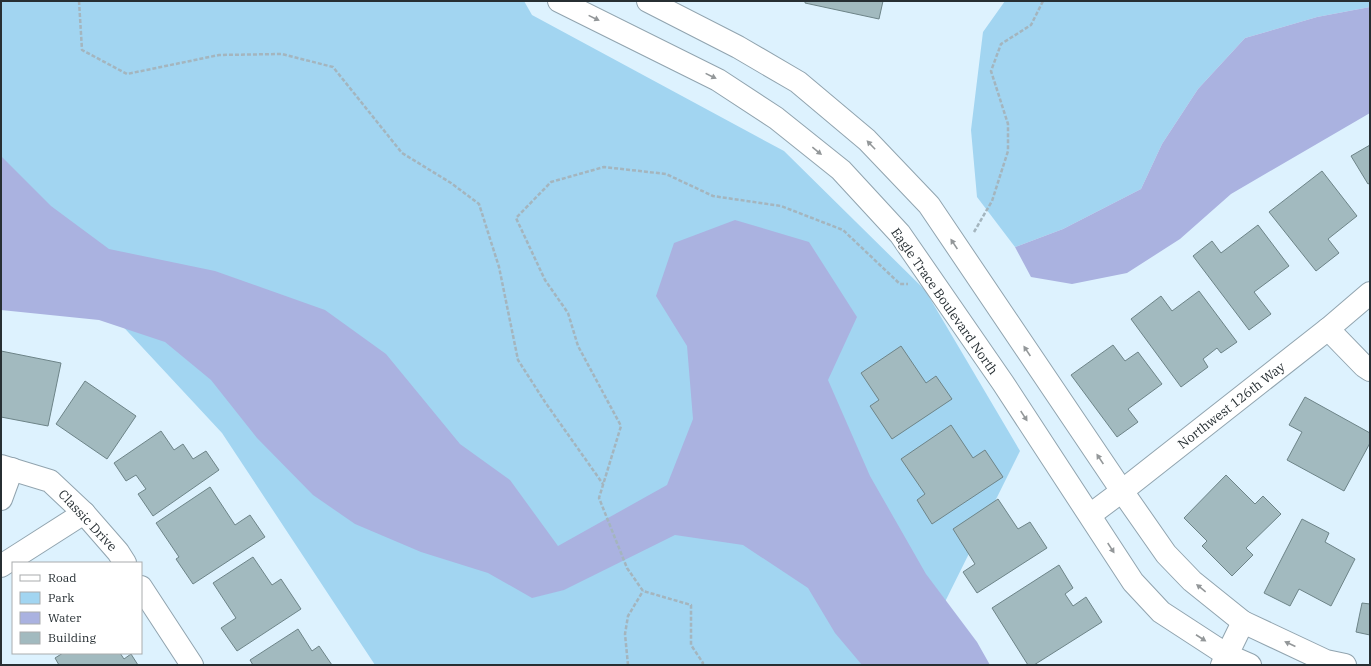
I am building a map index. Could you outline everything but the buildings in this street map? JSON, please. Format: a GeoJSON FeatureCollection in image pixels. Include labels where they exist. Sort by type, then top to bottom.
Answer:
{"type":"FeatureCollection","features":[{"type":"Feature","properties":{"kind":"street","name":"Eagle Trace Boulevard North"},"geometry":{"type":"LineString","coordinates":[[560,1],[718,80],[776,118],[841,170],[900,234],[1007,390],[1133,582],[1161,612],[1224,660],[1250,665]]}},
{"type":"Feature","properties":{"kind":"street"},"geometry":{"type":"LineString","coordinates":[[648,1],[738,47],[798,82],[867,140],[928,205],[1122,492],[1166,554],[1192,581],[1243,622],[1326,661],[1345,665]]}},
{"type":"Feature","properties":{"kind":"street","name":"Northwest 126th Way"},"geometry":{"type":"LineString","coordinates":[[1090,515],[1122,492],[1328,329],[1370,293]]}},
{"type":"Feature","properties":{"kind":"street"},"geometry":{"type":"LineString","coordinates":[[1328,329],[1364,366],[1370,370]]}},
{"type":"Feature","properties":{"kind":"street"},"geometry":{"type":"LineString","coordinates":[[1,499],[7,467]]}},
{"type":"Feature","properties":{"kind":"street","name":"Classic Drive"},"geometry":{"type":"LineString","coordinates":[[7,467],[50,481],[84,513],[118,552],[124,562]]}},
{"type":"Feature","properties":{"kind":"street"},"geometry":{"type":"LineString","coordinates":[[1,566],[84,513]]}},
{"type":"Feature","properties":{"kind":"street"},"geometry":{"type":"LineString","coordinates":[[142,589],[192,665]]}},
{"type":"Feature","properties":{"kind":"street"},"geometry":{"type":"LineString","coordinates":[[1224,660],[1243,622]]}},
{"type":"Feature","properties":{"kind":"path"},"geometry":{"type":"LineString","coordinates":[[79,1],[82,50],[127,74],[219,55],[282,54],[332,67],[402,153],[451,183],[479,204],[499,267],[518,360],[545,402],[604,484]]}},
{"type":"Feature","properties":{"kind":"path"},"geometry":{"type":"LineString","coordinates":[[961,253],[992,201],[1008,151],[1008,124],[991,72],[1001,44],[1031,25],[1043,1]]}},
{"type":"Feature","properties":{"kind":"path"},"geometry":{"type":"LineString","coordinates":[[702,665],[703,663],[691,645],[691,605],[644,591],[627,568],[599,498],[622,426],[578,346],[568,313],[545,280],[516,218],[551,182],[604,167],[666,174],[713,196],[781,206],[843,230],[900,284],[910,285],[928,275]]}},
{"type":"Feature","properties":{"kind":"path"},"geometry":{"type":"LineString","coordinates":[[628,665],[625,634],[628,616],[644,591]]}},
{"type":"Feature","properties":{"kind":"green space"},"geometry":{"type":"Polygon","coordinates":[[[1,1],[524,1],[532,15],[784,151],[925,290],[1020,451],[928,636],[899,665],[375,665],[222,433],[89,290],[1,231],[1,1]]]}},
{"type":"Feature","properties":{"kind":"green space"},"geometry":{"type":"Polygon","coordinates":[[[1005,1],[1370,1],[1370,7],[1317,17],[1245,38],[1198,89],[1162,144],[1141,189],[1063,229],[1015,247],[977,197],[971,130],[983,32],[1005,1]]]}},
{"type":"Feature","properties":{"kind":"water"},"geometry":{"type":"Polygon","coordinates":[[[1370,7],[1370,113],[1231,194],[1180,239],[1127,273],[1072,284],[1031,277],[1015,247],[1063,229],[1141,189],[1162,144],[1198,89],[1245,38],[1317,17],[1370,7]]]}},
{"type":"Feature","properties":{"kind":"water"},"geometry":{"type":"Polygon","coordinates":[[[1,156],[51,206],[109,249],[215,271],[325,310],[386,354],[460,444],[510,480],[558,546],[667,485],[693,419],[687,346],[656,296],[674,243],[735,220],[809,242],[857,317],[828,380],[870,476],[926,574],[977,642],[990,665],[862,665],[835,633],[808,588],[743,545],[675,535],[564,590],[532,598],[488,573],[421,552],[355,524],[313,495],[257,438],[211,380],[165,342],[99,320],[1,310],[1,156]]]}}]}
